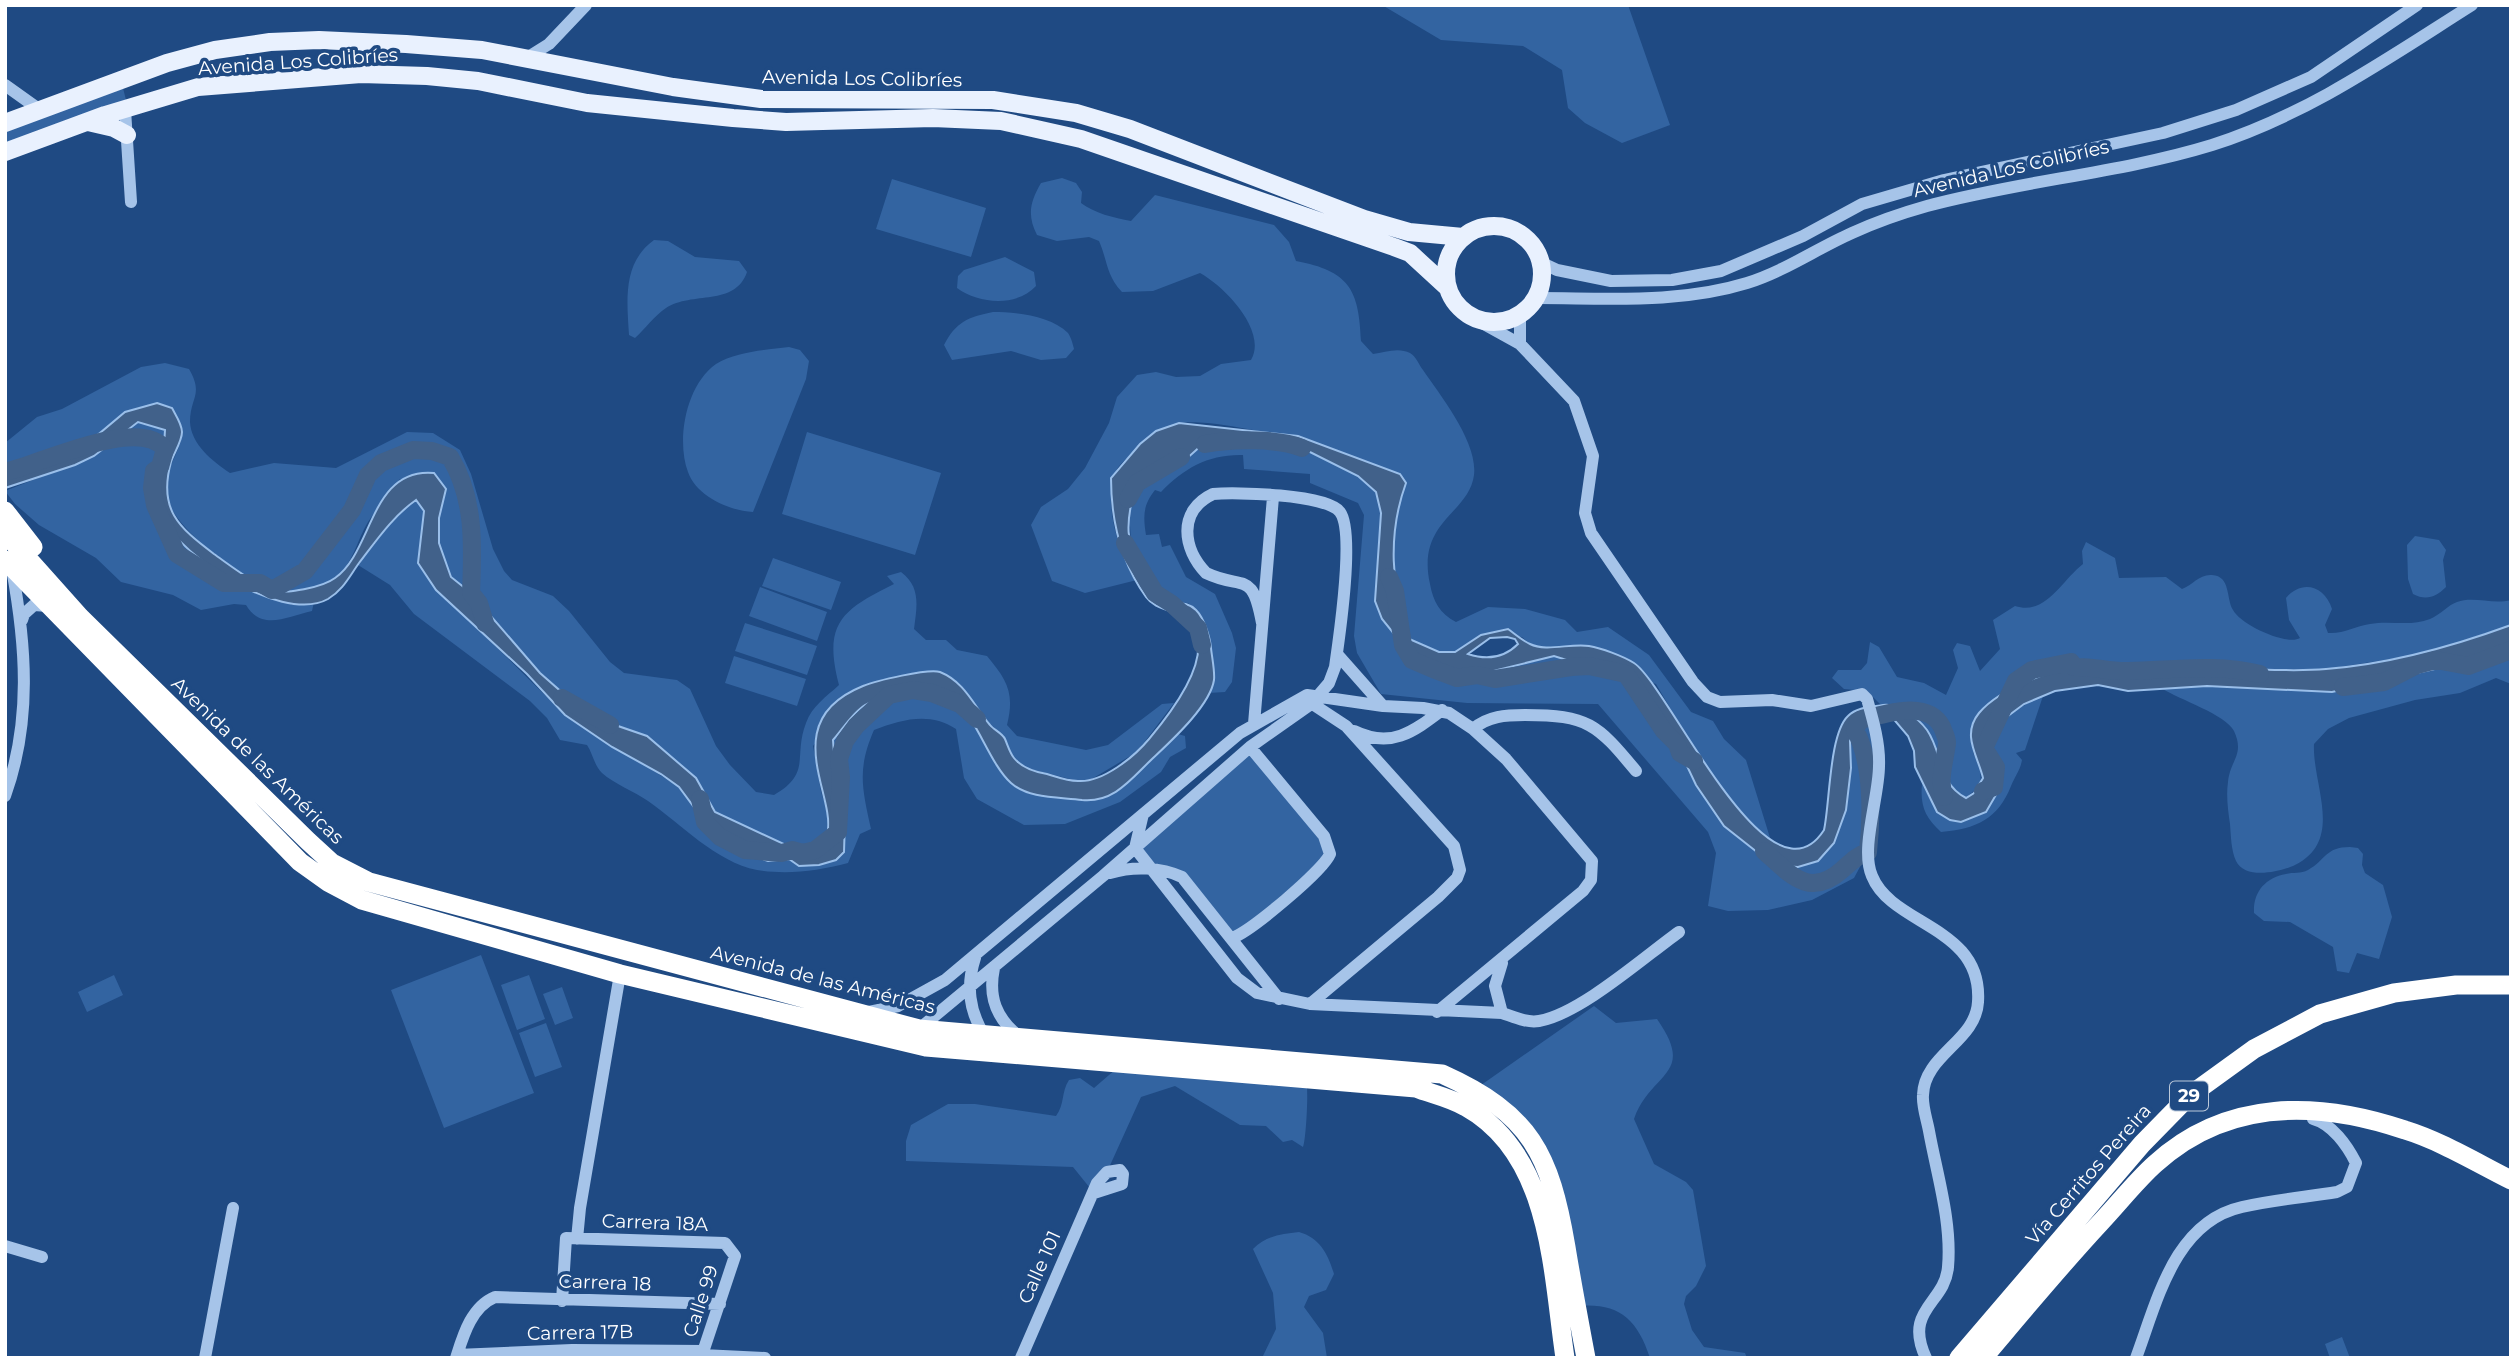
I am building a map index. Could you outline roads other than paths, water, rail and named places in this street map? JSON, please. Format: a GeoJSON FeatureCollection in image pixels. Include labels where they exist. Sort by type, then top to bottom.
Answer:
{"type":"FeatureCollection","features":[{"type":"Feature","properties":{"kind":"highway"},"geometry":{"type":"LineString","coordinates":[[5,510],[51,570],[80,617]]}},
{"type":"Feature","properties":{"kind":"highway","name":"Avenida de las Américas"},"geometry":{"type":"LineString","coordinates":[[5,533],[80,617],[308,841],[332,863],[349,873],[390,890],[857,1014],[919,1029],[984,1035]]}},
{"type":"Feature","properties":{"kind":"highway","name":"Avenida de las Américas"},"geometry":{"type":"LineString","coordinates":[[8,564],[300,862],[328,882],[362,900],[620,974],[901,1042],[1015,1045],[1442,1074],[1468,1086],[1513,1117],[1544,1160],[1557,1194],[1586,1358]]}},
{"type":"Feature","properties":{"kind":"highway","name":"Vía Cerritos Pereira"},"geometry":{"type":"LineString","coordinates":[[1959,1358],[2141,1144],[2189,1096],[2254,1049],[2320,1014],[2395,993],[2456,985],[2511,985]]}},
{"type":"Feature","properties":{"kind":"highway"},"geometry":{"type":"LineString","coordinates":[[901,1042],[919,1029]]}},
{"type":"Feature","properties":{"kind":"highway"},"geometry":{"type":"LineString","coordinates":[[984,1035],[1015,1045]]}},
{"type":"Feature","properties":{"kind":"highway","name":"Avenida de las Américas"},"geometry":{"type":"LineString","coordinates":[[1015,1045],[1416,1088],[1467,1107],[1502,1134],[1522,1161],[1533,1184],[1542,1212],[1565,1358]]}},
{"type":"Feature","properties":{"kind":"highway","name":"29"},"geometry":{"type":"LineString","coordinates":[[1983,1358],[2055,1272],[2156,1163],[2205,1133],[2260,1113],[2309,1108],[2375,1121],[2408,1130],[2511,1180]]}},
{"type":"Feature","properties":{"kind":"main road","name":"Avenida Los Colibríes"},"geometry":{"type":"LineString","coordinates":[[5,123],[121,80],[215,50],[270,42],[406,44],[482,50],[673,87],[781,100],[993,100],[1076,113],[1130,129],[1364,219],[1409,232],[1463,237]]}},
{"type":"Feature","properties":{"kind":"main road","name":"Avenida Los Colibríes"},"geometry":{"type":"LineString","coordinates":[[5,152],[84,122],[198,87],[362,74],[427,76],[478,82],[587,103],[786,122],[933,118],[1001,121],[1081,139],[1410,253],[1447,287]]}},
{"type":"Feature","properties":{"kind":"main road"},"geometry":{"type":"LineString","coordinates":[[121,80],[127,97],[125,110]]}},
{"type":"Feature","properties":{"kind":"main road"},"geometry":{"type":"LineString","coordinates":[[667,112],[673,87]]}},
{"type":"Feature","properties":{"kind":"main road"},"geometry":{"type":"LineString","coordinates":[[84,122],[99,123],[127,135]]}},
{"type":"Feature","properties":{"kind":"main road"},"geometry":{"type":"LineString","coordinates":[[1489,226],[1516,231],[1537,250],[1542,263],[1543,275],[1537,298],[1520,316],[1505,322],[1489,323],[1473,318],[1452,300],[1447,287],[1448,260],[1463,237],[1489,226]]}},
{"type":"Feature","properties":{"kind":"street"},"geometry":{"type":"LineString","coordinates":[[525,58],[548,44],[586,5]]}},
{"type":"Feature","properties":{"kind":"street","name":"Avenida Los Colibríes"},"geometry":{"type":"LineString","coordinates":[[1542,263],[1557,271],[1611,281],[1672,280],[1721,271],[1803,236],[1862,204],[1923,185],[2163,133],[2236,110],[2311,77],[2417,5]]}},
{"type":"Feature","properties":{"kind":"street","name":"Avenida Los Colibríes"},"geometry":{"type":"LineString","coordinates":[[1537,298],[1645,300],[1700,294],[1746,283],[1789,267],[1850,234],[1927,206],[2210,145],[2286,118],[2327,97],[2472,5]]}},
{"type":"Feature","properties":{"kind":"street"},"geometry":{"type":"LineString","coordinates":[[548,44],[563,66]]}},
{"type":"Feature","properties":{"kind":"street"},"geometry":{"type":"LineString","coordinates":[[9,87],[40,110]]}},
{"type":"Feature","properties":{"kind":"street"},"geometry":{"type":"LineString","coordinates":[[5,123],[16,108],[9,87]]}},
{"type":"Feature","properties":{"kind":"street"},"geometry":{"type":"LineString","coordinates":[[125,110],[131,202]]}},
{"type":"Feature","properties":{"kind":"street"},"geometry":{"type":"LineString","coordinates":[[1520,316],[1520,344]]}},
{"type":"Feature","properties":{"kind":"street"},"geometry":{"type":"LineString","coordinates":[[1473,318],[1520,344],[1574,401],[1593,456],[1586,513],[1591,533],[1693,682],[1707,696],[1720,702],[1772,700],[1811,706],[1862,694],[1867,699],[1875,726],[1880,764],[1868,852],[1871,875],[1882,895],[1943,932],[1971,965],[1978,986],[1975,1020],[1932,1067],[1923,1094],[1950,1245],[1948,1276],[1924,1310],[1919,1330],[1926,1358]]}},
{"type":"Feature","properties":{"kind":"street"},"geometry":{"type":"LineString","coordinates":[[919,1029],[1329,683],[1337,654],[1347,543],[1345,522],[1338,509],[1331,505],[1273,497],[1213,494],[1197,505],[1187,525],[1189,547],[1198,565],[1216,578],[1246,583],[1256,596],[1262,623]]}},
{"type":"Feature","properties":{"kind":"street"},"geometry":{"type":"LineString","coordinates":[[1254,724],[1273,497]]}},
{"type":"Feature","properties":{"kind":"street"},"geometry":{"type":"LineString","coordinates":[[5,796],[18,756],[23,728],[22,620],[8,564]]}},
{"type":"Feature","properties":{"kind":"street"},"geometry":{"type":"LineString","coordinates":[[22,620],[28,608],[34,605],[48,606]]}},
{"type":"Feature","properties":{"kind":"street"},"geometry":{"type":"LineString","coordinates":[[1337,654],[1383,706]]}},
{"type":"Feature","properties":{"kind":"street"},"geometry":{"type":"LineString","coordinates":[[1310,1004],[1438,897],[1457,878],[1460,870],[1457,852],[1439,826],[1346,726],[1311,699]]}},
{"type":"Feature","properties":{"kind":"street"},"geometry":{"type":"LineString","coordinates":[[857,1014],[898,1006],[916,998],[975,957],[1144,811],[1223,747],[1254,724],[1311,699],[1442,710],[1474,729],[1506,759],[1592,861],[1591,880],[1583,891],[1437,1012]]}},
{"type":"Feature","properties":{"kind":"street"},"geometry":{"type":"LineString","coordinates":[[1346,726],[1376,738],[1404,736],[1442,710]]}},
{"type":"Feature","properties":{"kind":"street"},"geometry":{"type":"LineString","coordinates":[[1474,729],[1480,723],[1503,716],[1567,716],[1603,733],[1636,771]]}},
{"type":"Feature","properties":{"kind":"street"},"geometry":{"type":"LineString","coordinates":[[1223,747],[1250,747]]}},
{"type":"Feature","properties":{"kind":"street"},"geometry":{"type":"LineString","coordinates":[[1232,938],[1247,931],[1265,916],[1325,863],[1330,854],[1324,836],[1250,747]]}},
{"type":"Feature","properties":{"kind":"street"},"geometry":{"type":"LineString","coordinates":[[1144,811],[1135,837],[1135,848],[1158,870],[1237,978],[1257,993],[1279,999],[1310,1004],[1437,1012],[1502,1013],[1529,1021],[1570,1011],[1679,932]]}},
{"type":"Feature","properties":{"kind":"street"},"geometry":{"type":"LineString","coordinates":[[1103,876],[1126,869],[1158,870],[1182,877],[1279,999]]}},
{"type":"Feature","properties":{"kind":"street"},"geometry":{"type":"LineString","coordinates":[[1068,877],[1081,894]]}},
{"type":"Feature","properties":{"kind":"street"},"geometry":{"type":"LineString","coordinates":[[1013,924],[1027,940]]}},
{"type":"Feature","properties":{"kind":"street"},"geometry":{"type":"LineString","coordinates":[[975,957],[969,988],[971,1005],[984,1035]]}},
{"type":"Feature","properties":{"kind":"street"},"geometry":{"type":"LineString","coordinates":[[1502,1013],[1495,986],[1496,974],[1505,958]]}},
{"type":"Feature","properties":{"kind":"street"},"geometry":{"type":"LineString","coordinates":[[994,968],[991,981],[995,1007],[1015,1045]]}},
{"type":"Feature","properties":{"kind":"street"},"geometry":{"type":"LineString","coordinates":[[562,1301],[620,974]]}},
{"type":"Feature","properties":{"kind":"street"},"geometry":{"type":"LineString","coordinates":[[2136,1358],[2172,1262],[2192,1237],[2213,1220],[2239,1207],[2337,1192],[2347,1187],[2354,1175],[2356,1163],[2352,1155],[2326,1122],[2309,1118],[2281,1118],[2260,1113]]}},
{"type":"Feature","properties":{"kind":"street","name":"Calle 101"},"geometry":{"type":"LineString","coordinates":[[1021,1358],[1094,1193]]}},
{"type":"Feature","properties":{"kind":"street"},"geometry":{"type":"LineString","coordinates":[[205,1358],[233,1208]]}},
{"type":"Feature","properties":{"kind":"street","name":"Carrera 18A"},"geometry":{"type":"LineString","coordinates":[[572,1239],[725,1243],[735,1256]]}},
{"type":"Feature","properties":{"kind":"street"},"geometry":{"type":"LineString","coordinates":[[5,1247],[42,1257]]}},
{"type":"Feature","properties":{"kind":"street","name":"Calle 99"},"geometry":{"type":"LineString","coordinates":[[703,1355],[735,1256]]}},
{"type":"Feature","properties":{"kind":"street","name":"Carrera 18"},"geometry":{"type":"LineString","coordinates":[[457,1356],[470,1322],[490,1298],[513,1295],[562,1301],[720,1304]]}},
{"type":"Feature","properties":{"kind":"street","name":"Carrera 17B"},"geometry":{"type":"LineString","coordinates":[[457,1356],[572,1350],[765,1358]]}},
{"type":"Feature","properties":{"kind":"waterway"},"geometry":{"type":"LineString","coordinates":[[5,472],[111,439],[133,437],[152,440],[165,449],[160,467],[154,471],[152,488],[155,505],[177,554],[224,583],[260,583],[272,590],[305,571],[352,510],[368,475],[381,463],[413,450],[432,451],[450,457],[464,489],[471,523],[471,593],[479,603],[485,623]]}},
{"type":"Feature","properties":{"kind":"waterway"},"geometry":{"type":"LineString","coordinates":[[1205,444],[1254,440],[1280,442],[1302,448]]}},
{"type":"Feature","properties":{"kind":"waterway"},"geometry":{"type":"LineString","coordinates":[[1128,499],[1137,483],[1181,457]]}},
{"type":"Feature","properties":{"kind":"waterway"},"geometry":{"type":"LineString","coordinates":[[1125,543],[1155,593],[1172,604],[1198,628],[1202,645]]}},
{"type":"Feature","properties":{"kind":"waterway"},"geometry":{"type":"LineString","coordinates":[[1389,577],[1395,591],[1403,645],[1412,660],[1457,678],[1477,675],[1495,679],[1589,666],[1626,674],[1664,731],[1677,744],[1680,753],[1694,761]]}},
{"type":"Feature","properties":{"kind":"waterway"},"geometry":{"type":"LineString","coordinates":[[2343,687],[2384,682],[2417,665],[2436,660],[2468,666],[2511,650]]}},
{"type":"Feature","properties":{"kind":"waterway"},"geometry":{"type":"LineString","coordinates":[[1983,791],[1994,787],[1996,767],[1984,748],[2016,681],[2032,670],[2071,662],[2074,667],[2115,671],[2211,668],[2260,674]]}},
{"type":"Feature","properties":{"kind":"waterway"},"geometry":{"type":"LineString","coordinates":[[700,799],[705,822],[720,837],[745,850],[782,853],[815,850],[838,832],[841,777],[839,759],[845,741],[856,726],[889,695],[913,690],[932,693],[960,704],[977,719]]}},
{"type":"Feature","properties":{"kind":"waterway"},"geometry":{"type":"LineString","coordinates":[[562,698],[610,725]]}},
{"type":"Feature","properties":{"kind":"waterway"},"geometry":{"type":"LineString","coordinates":[[1764,851],[1791,875],[1810,883],[1820,883],[1830,878],[1868,852],[1868,774],[1855,730],[1860,720],[1904,711],[1926,713],[1935,718],[1947,741],[1942,777],[1944,797]]}}]}
